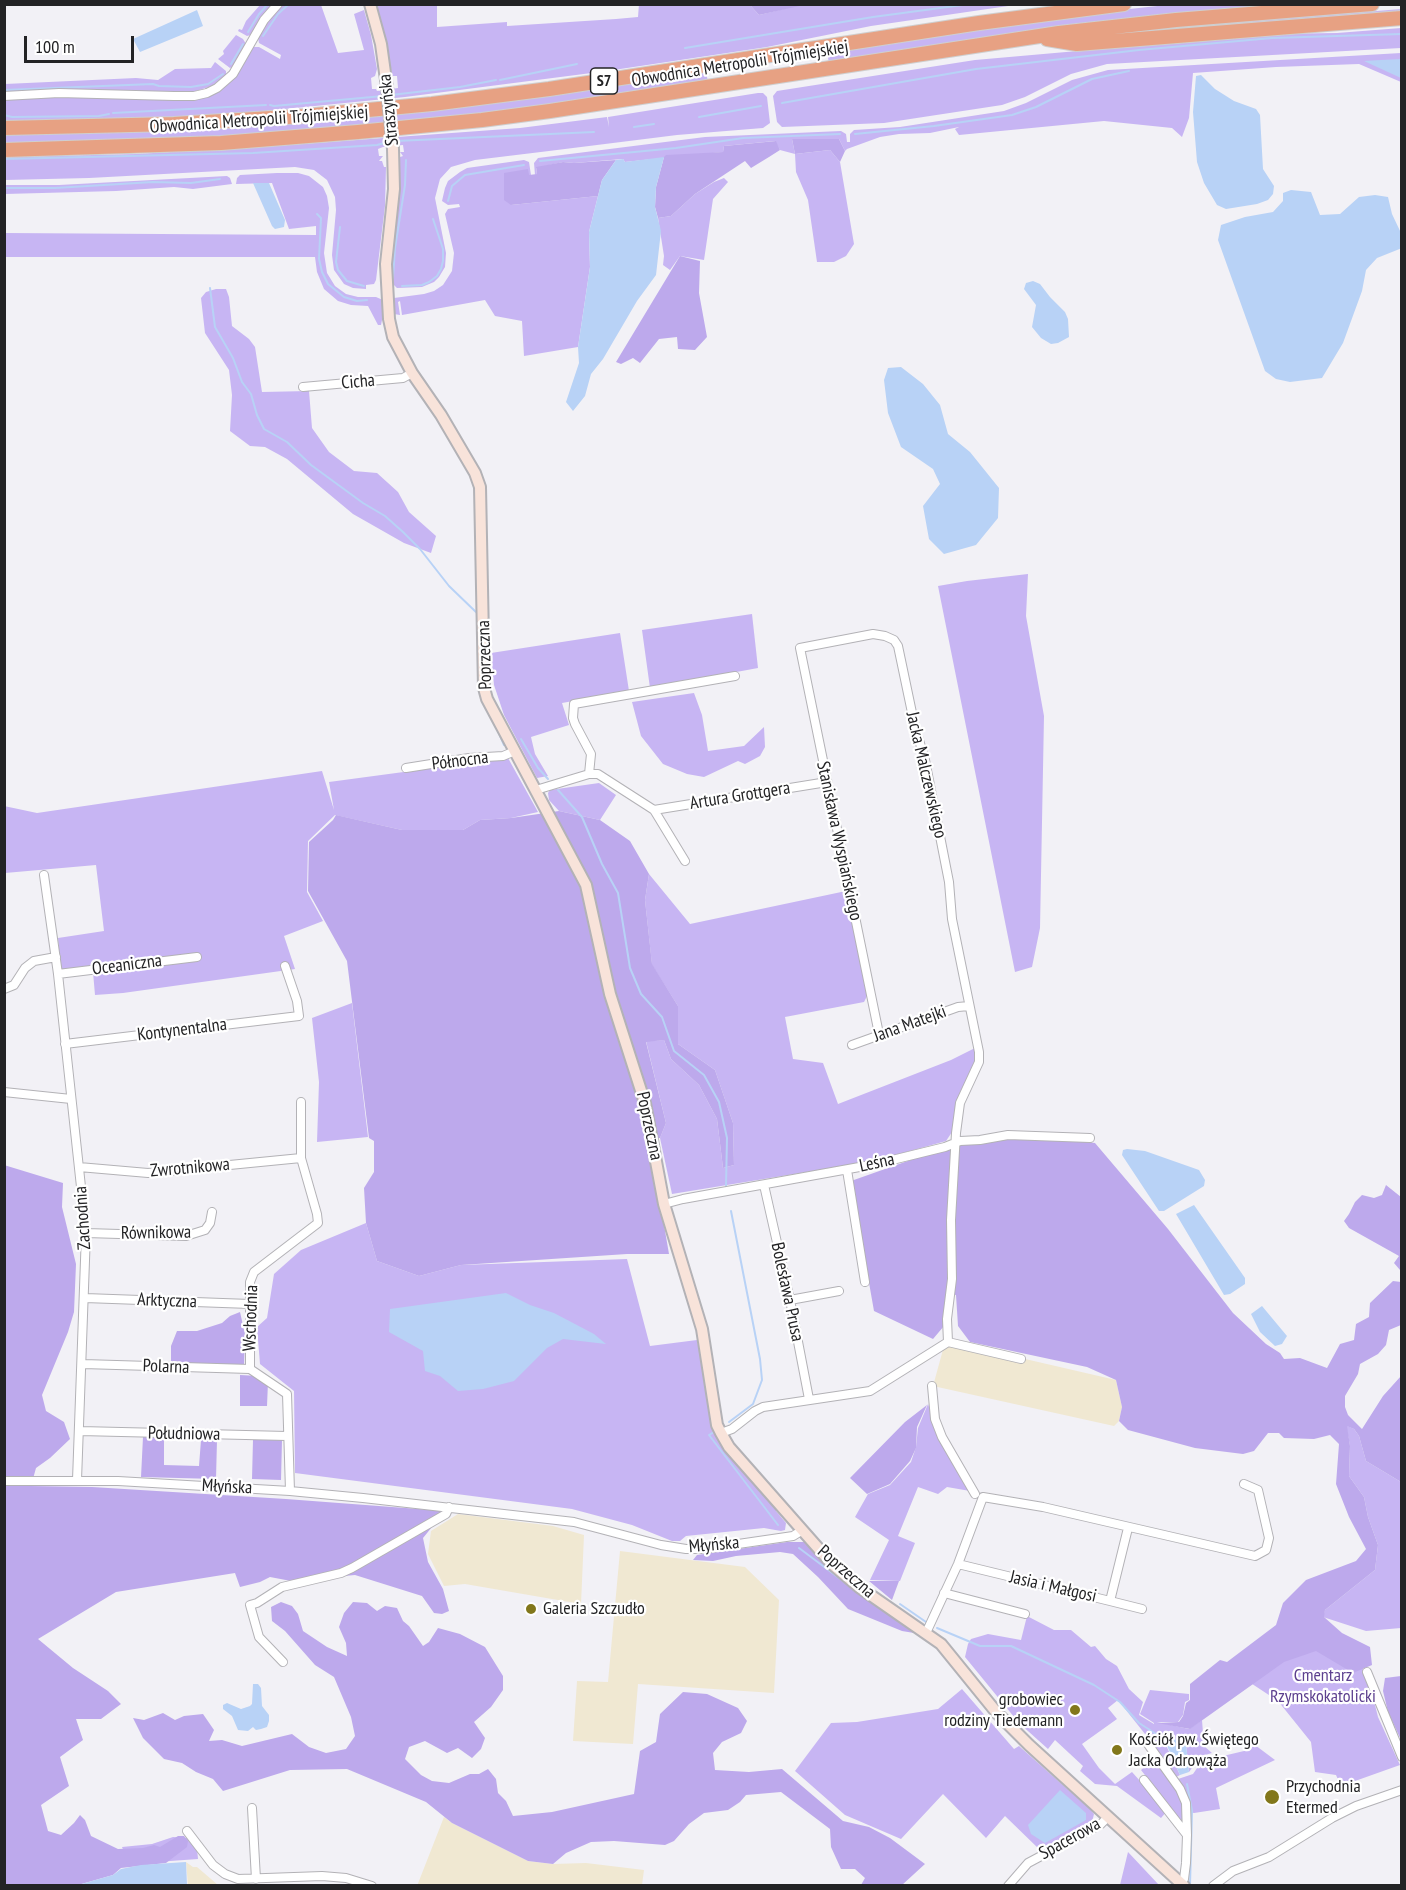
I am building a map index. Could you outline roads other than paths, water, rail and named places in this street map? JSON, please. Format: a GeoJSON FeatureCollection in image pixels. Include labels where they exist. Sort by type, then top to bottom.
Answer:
{"type":"FeatureCollection","features":[{"type":"Feature","properties":{"kind":"highway","name":"Obwodnica Metropolii Trójmiejskiej"},"geometry":{"type":"LineString","coordinates":[[4,128],[174,124],[304,116],[432,104],[549,89],[979,23],[1124,4]]}},
{"type":"Feature","properties":{"kind":"highway","name":"Obwodnica Metropolii Trójmiejskiej"},"geometry":{"type":"LineString","coordinates":[[4,150],[221,143],[482,120],[1033,37],[1176,20],[1372,4]]}},
{"type":"Feature","properties":{"kind":"highway"},"geometry":{"type":"LineString","coordinates":[[1033,37],[1077,44],[1401,18]]}},
{"type":"Feature","properties":{"kind":"street"},"geometry":{"type":"LineString","coordinates":[[4,96],[59,93],[194,96],[207,93],[217,88],[233,74],[264,20],[278,4]]}},
{"type":"Feature","properties":{"kind":"street","name":"Straszyńska"},"geometry":{"type":"LineString","coordinates":[[370,4],[381,44],[387,87],[393,148],[392,217]]}},
{"type":"Feature","properties":{"kind":"street","name":"Poprzeczna"},"geometry":{"type":"LineString","coordinates":[[392,217],[386,264],[389,320],[393,337],[412,373],[476,473],[480,487],[484,688],[494,715],[586,885],[610,994],[645,1103],[664,1204],[702,1329],[717,1425],[729,1447],[801,1531],[847,1577],[941,1644],[997,1713],[1107,1818],[1182,1884]]}},
{"type":"Feature","properties":{"kind":"street","name":"Cicha"},"geometry":{"type":"LineString","coordinates":[[303,387],[403,378],[412,373]]}},
{"type":"Feature","properties":{"kind":"street","name":"Jacka Malczewskiego"},"geometry":{"type":"LineString","coordinates":[[800,648],[873,634],[894,640],[898,646],[915,727],[925,760],[949,882],[952,919],[969,1006]]}},
{"type":"Feature","properties":{"kind":"street","name":"Stanisława Wyspiańskiego"},"geometry":{"type":"LineString","coordinates":[[800,648],[879,1034]]}},
{"type":"Feature","properties":{"kind":"street"},"geometry":{"type":"LineString","coordinates":[[589,774],[591,754],[575,724],[574,704],[735,676]]}},
{"type":"Feature","properties":{"kind":"street","name":"Północna"},"geometry":{"type":"LineString","coordinates":[[406,768],[469,758],[503,756],[515,751]]}},
{"type":"Feature","properties":{"kind":"street"},"geometry":{"type":"LineString","coordinates":[[536,790],[558,782],[598,774],[654,810],[685,861]]}},
{"type":"Feature","properties":{"kind":"street","name":"Artura Grottgera"},"geometry":{"type":"LineString","coordinates":[[654,810],[827,782]]}},
{"type":"Feature","properties":{"kind":"street","name":"Zachodnia"},"geometry":{"type":"LineString","coordinates":[[44,875],[58,974],[86,1233],[77,1480]]}},
{"type":"Feature","properties":{"kind":"street"},"geometry":{"type":"LineString","coordinates":[[4,989],[14,986],[25,968],[34,961],[56,957]]}},
{"type":"Feature","properties":{"kind":"street","name":"Oceaniczna"},"geometry":{"type":"LineString","coordinates":[[58,974],[197,957]]}},
{"type":"Feature","properties":{"kind":"street","name":"Kontynentalna"},"geometry":{"type":"LineString","coordinates":[[65,1044],[299,1016],[297,1001],[285,966]]}},
{"type":"Feature","properties":{"kind":"street"},"geometry":{"type":"LineString","coordinates":[[948,1342],[947,1319],[952,1279],[951,1220],[960,1103],[979,1062],[969,1006]]}},
{"type":"Feature","properties":{"kind":"street","name":"Jana Matejki"},"geometry":{"type":"LineString","coordinates":[[852,1045],[958,1007],[969,1006]]}},
{"type":"Feature","properties":{"kind":"street"},"geometry":{"type":"LineString","coordinates":[[4,1092],[71,1100]]}},
{"type":"Feature","properties":{"kind":"street"},"geometry":{"type":"LineString","coordinates":[[301,1102],[301,1158]]}},
{"type":"Feature","properties":{"kind":"street","name":"Leśna"},"geometry":{"type":"LineString","coordinates":[[664,1204],[847,1170],[945,1147],[956,1142],[1008,1134],[1090,1138]]}},
{"type":"Feature","properties":{"kind":"street","name":"Zwrotnikowa"},"geometry":{"type":"LineString","coordinates":[[79,1167],[148,1173],[301,1158]]}},
{"type":"Feature","properties":{"kind":"street","name":"Wschodnia"},"geometry":{"type":"LineString","coordinates":[[290,1491],[287,1394],[250,1369],[250,1282],[254,1272],[318,1223],[318,1214],[301,1158]]}},
{"type":"Feature","properties":{"kind":"street"},"geometry":{"type":"LineString","coordinates":[[847,1170],[865,1282]]}},
{"type":"Feature","properties":{"kind":"street","name":"Bolesława Prusa"},"geometry":{"type":"LineString","coordinates":[[764,1185],[809,1399]]}},
{"type":"Feature","properties":{"kind":"street","name":"Równikowa"},"geometry":{"type":"LineString","coordinates":[[86,1233],[186,1236],[205,1230],[210,1223],[212,1212]]}},
{"type":"Feature","properties":{"kind":"street"},"geometry":{"type":"LineString","coordinates":[[790,1300],[839,1291]]}},
{"type":"Feature","properties":{"kind":"street","name":"Arktyczna"},"geometry":{"type":"LineString","coordinates":[[85,1298],[250,1304]]}},
{"type":"Feature","properties":{"kind":"street"},"geometry":{"type":"LineString","coordinates":[[721,1433],[732,1429],[755,1410],[763,1407],[870,1391],[948,1342],[1021,1359]]}},
{"type":"Feature","properties":{"kind":"street","name":"Polarna"},"geometry":{"type":"LineString","coordinates":[[82,1364],[250,1369]]}},
{"type":"Feature","properties":{"kind":"street"},"geometry":{"type":"LineString","coordinates":[[932,1386],[935,1419],[942,1437],[975,1494]]}},
{"type":"Feature","properties":{"kind":"street","name":"Południowa"},"geometry":{"type":"LineString","coordinates":[[80,1431],[287,1436]]}},
{"type":"Feature","properties":{"kind":"street","name":"Młyńska"},"geometry":{"type":"LineString","coordinates":[[4,1481],[77,1480],[290,1491],[574,1522],[661,1545],[686,1549],[704,1549],[793,1536],[801,1531]]}},
{"type":"Feature","properties":{"kind":"street"},"geometry":{"type":"LineString","coordinates":[[926,1633],[957,1564],[983,1497],[1043,1507],[1255,1556],[1266,1550],[1269,1538],[1258,1490],[1244,1484]]}},
{"type":"Feature","properties":{"kind":"street"},"geometry":{"type":"LineString","coordinates":[[283,1662],[259,1637],[250,1605],[282,1587],[341,1573],[352,1568],[446,1514],[449,1507]]}},
{"type":"Feature","properties":{"kind":"street","name":"Jasia i Małgosi"},"geometry":{"type":"LineString","coordinates":[[957,1564],[1110,1601],[1128,1528]]}},
{"type":"Feature","properties":{"kind":"street"},"geometry":{"type":"LineString","coordinates":[[944,1593],[1025,1614]]}},
{"type":"Feature","properties":{"kind":"street"},"geometry":{"type":"LineString","coordinates":[[1110,1601],[1142,1609]]}},
{"type":"Feature","properties":{"kind":"street"},"geometry":{"type":"LineString","coordinates":[[1367,1672],[1401,1757]]}},
{"type":"Feature","properties":{"kind":"street"},"geometry":{"type":"LineString","coordinates":[[1145,1740],[1180,1789],[1186,1803],[1186,1863],[1182,1884]]}},
{"type":"Feature","properties":{"kind":"street"},"geometry":{"type":"LineString","coordinates":[[1144,1780],[1187,1835]]}},
{"type":"Feature","properties":{"kind":"street"},"geometry":{"type":"LineString","coordinates":[[1213,1886],[1233,1871],[1269,1857],[1332,1818],[1356,1806],[1401,1790]]}},
{"type":"Feature","properties":{"kind":"street"},"geometry":{"type":"LineString","coordinates":[[252,1808],[256,1879]]}},
{"type":"Feature","properties":{"kind":"street","name":"Spacerowa"},"geometry":{"type":"LineString","coordinates":[[1008,1886],[1028,1863],[1101,1824],[1107,1818]]}},
{"type":"Feature","properties":{"kind":"street"},"geometry":{"type":"LineString","coordinates":[[187,1831],[213,1865],[225,1874],[238,1879],[322,1876],[346,1878],[372,1886]]}},
{"type":"Feature","properties":{"kind":"water"},"geometry":{"type":"Polygon","coordinates":[[[197,10],[203,26],[140,52],[133,39],[197,10]]]}},
{"type":"Feature","properties":{"kind":"water"},"geometry":{"type":"Polygon","coordinates":[[[1401,59],[1401,78],[1364,61],[1381,60],[1401,59]]]}},
{"type":"Feature","properties":{"kind":"water"},"geometry":{"type":"Polygon","coordinates":[[[1201,75],[1215,89],[1234,101],[1256,109],[1260,115],[1263,169],[1274,186],[1273,194],[1268,200],[1226,209],[1217,205],[1204,183],[1197,162],[1193,112],[1196,76],[1201,75]]]}},
{"type":"Feature","properties":{"kind":"water"},"geometry":{"type":"Polygon","coordinates":[[[664,157],[656,187],[655,207],[661,231],[656,275],[591,374],[585,396],[573,411],[566,402],[579,363],[578,347],[590,267],[589,232],[602,180],[616,160],[623,159],[625,162],[664,157]]]}},
{"type":"Feature","properties":{"kind":"water"},"geometry":{"type":"Polygon","coordinates":[[[253,183],[269,183],[285,220],[284,227],[275,229],[272,226],[253,183]]]}},
{"type":"Feature","properties":{"kind":"water"},"geometry":{"type":"Polygon","coordinates":[[[1291,190],[1311,192],[1320,215],[1340,214],[1359,197],[1375,195],[1388,197],[1392,214],[1401,233],[1402,248],[1377,258],[1366,270],[1362,291],[1343,343],[1322,378],[1290,382],[1276,379],[1265,371],[1218,240],[1221,225],[1245,217],[1273,212],[1283,201],[1283,193],[1291,190]]]}},
{"type":"Feature","properties":{"kind":"water"},"geometry":{"type":"Polygon","coordinates":[[[1033,281],[1040,284],[1065,312],[1068,319],[1069,337],[1058,343],[1051,344],[1041,338],[1032,327],[1036,305],[1024,289],[1026,283],[1033,281]]]}},
{"type":"Feature","properties":{"kind":"water"},"geometry":{"type":"Polygon","coordinates":[[[901,367],[923,384],[940,405],[948,434],[970,452],[999,488],[998,518],[976,545],[944,554],[929,539],[923,506],[940,484],[933,469],[901,447],[888,413],[884,380],[888,368],[901,367]]]}},
{"type":"Feature","properties":{"kind":"water"},"geometry":{"type":"Polygon","coordinates":[[[1123,1150],[1145,1151],[1199,1170],[1205,1180],[1204,1186],[1164,1211],[1159,1211],[1122,1155],[1123,1150]]]}},
{"type":"Feature","properties":{"kind":"water"},"geometry":{"type":"Polygon","coordinates":[[[1194,1205],[1245,1278],[1245,1284],[1230,1294],[1224,1295],[1176,1214],[1194,1205]]]}},
{"type":"Feature","properties":{"kind":"water"},"geometry":{"type":"Polygon","coordinates":[[[506,1293],[530,1305],[554,1313],[594,1334],[606,1344],[563,1339],[547,1348],[514,1381],[483,1389],[458,1391],[440,1376],[425,1371],[423,1351],[389,1332],[390,1309],[506,1293]]]}},
{"type":"Feature","properties":{"kind":"water"},"geometry":{"type":"Polygon","coordinates":[[[1262,1306],[1287,1336],[1282,1344],[1275,1346],[1260,1332],[1251,1314],[1262,1306]]]}},
{"type":"Feature","properties":{"kind":"water"},"geometry":{"type":"Polygon","coordinates":[[[253,1684],[258,1684],[261,1688],[262,1706],[269,1715],[269,1721],[267,1727],[261,1729],[256,1730],[253,1727],[248,1731],[238,1730],[232,1716],[223,1709],[223,1705],[227,1703],[241,1709],[250,1706],[253,1684]]]}},
{"type":"Feature","properties":{"kind":"water"},"geometry":{"type":"Polygon","coordinates":[[[1174,1736],[1177,1743],[1182,1740],[1186,1744],[1189,1772],[1180,1775],[1164,1739],[1174,1736]]]}},
{"type":"Feature","properties":{"kind":"water"},"geometry":{"type":"Polygon","coordinates":[[[1060,1790],[1086,1813],[1086,1820],[1045,1843],[1031,1834],[1028,1825],[1060,1790]]]}},
{"type":"Feature","properties":{"kind":"water"},"geometry":{"type":"Polygon","coordinates":[[[186,1862],[187,1885],[78,1885],[113,1875],[121,1869],[141,1865],[186,1862]]]}},
{"type":"Feature","properties":{"kind":"waterway"},"geometry":{"type":"LineString","coordinates":[[248,32],[268,4]]}},
{"type":"Feature","properties":{"kind":"waterway"},"geometry":{"type":"LineString","coordinates":[[263,36],[278,14],[289,4]]}},
{"type":"Feature","properties":{"kind":"waterway"},"geometry":{"type":"LineString","coordinates":[[685,48],[873,17],[970,4]]}},
{"type":"Feature","properties":{"kind":"waterway"},"geometry":{"type":"LineString","coordinates":[[782,103],[976,69],[1139,50],[1272,38],[1402,34]]}},
{"type":"Feature","properties":{"kind":"waterway"},"geometry":{"type":"LineString","coordinates":[[231,64],[243,44]]}},
{"type":"Feature","properties":{"kind":"waterway"},"geometry":{"type":"LineString","coordinates":[[500,80],[577,64]]}},
{"type":"Feature","properties":{"kind":"waterway"},"geometry":{"type":"LineString","coordinates":[[855,134],[1012,115],[1036,107],[1092,79],[1129,71]]}},
{"type":"Feature","properties":{"kind":"waterway"},"geometry":{"type":"LineString","coordinates":[[4,90],[153,84],[191,87],[208,84],[223,74]]}},
{"type":"Feature","properties":{"kind":"waterway"},"geometry":{"type":"LineString","coordinates":[[391,95],[460,87],[496,80]]}},
{"type":"Feature","properties":{"kind":"waterway"},"geometry":{"type":"LineString","coordinates":[[270,105],[383,96]]}},
{"type":"Feature","properties":{"kind":"waterway"},"geometry":{"type":"LineString","coordinates":[[113,113],[266,105]]}},
{"type":"Feature","properties":{"kind":"waterway"},"geometry":{"type":"LineString","coordinates":[[699,117],[761,106]]}},
{"type":"Feature","properties":{"kind":"waterway"},"geometry":{"type":"LineString","coordinates":[[4,115],[12,117],[109,114]]}},
{"type":"Feature","properties":{"kind":"waterway"},"geometry":{"type":"LineString","coordinates":[[634,127],[654,124]]}},
{"type":"Feature","properties":{"kind":"waterway"},"geometry":{"type":"LineString","coordinates":[[396,141],[594,132]]}},
{"type":"Feature","properties":{"kind":"waterway"},"geometry":{"type":"LineString","coordinates":[[540,161],[676,148],[743,138],[840,134]]}},
{"type":"Feature","properties":{"kind":"waterway"},"geometry":{"type":"LineString","coordinates":[[4,159],[253,153],[377,145],[388,142]]}},
{"type":"Feature","properties":{"kind":"waterway"},"geometry":{"type":"LineString","coordinates":[[393,278],[406,160]]}},
{"type":"Feature","properties":{"kind":"waterway"},"geometry":{"type":"LineString","coordinates":[[448,201],[452,186],[465,175],[524,165]]}},
{"type":"Feature","properties":{"kind":"waterway"},"geometry":{"type":"LineString","coordinates":[[4,188],[55,188],[153,182],[191,183],[220,179]]}},
{"type":"Feature","properties":{"kind":"waterway"},"geometry":{"type":"LineString","coordinates":[[317,214],[321,218],[319,259],[328,284],[344,297],[357,301],[367,300]]}},
{"type":"Feature","properties":{"kind":"waterway"},"geometry":{"type":"LineString","coordinates":[[402,286],[422,285],[429,282],[437,276],[441,269],[443,249],[433,219]]}},
{"type":"Feature","properties":{"kind":"waterway"},"geometry":{"type":"LineString","coordinates":[[340,227],[336,262],[338,270],[347,281],[364,286]]}},
{"type":"Feature","properties":{"kind":"waterway"},"geometry":{"type":"LineString","coordinates":[[210,288],[215,327],[233,358],[242,382],[251,394],[264,429],[287,442],[311,465],[385,516],[403,532],[420,549],[449,586],[478,614],[478,632]]}},
{"type":"Feature","properties":{"kind":"waterway"},"geometry":{"type":"LineString","coordinates":[[498,731],[504,745]]}},
{"type":"Feature","properties":{"kind":"waterway"},"geometry":{"type":"LineString","coordinates":[[521,739],[538,768],[548,779]]}},
{"type":"Feature","properties":{"kind":"waterway"},"geometry":{"type":"LineString","coordinates":[[558,790],[582,817],[602,864],[618,893],[630,968],[641,994],[662,1017],[674,1051],[704,1075],[719,1102],[727,1138],[726,1186]]}},
{"type":"Feature","properties":{"kind":"waterway"},"geometry":{"type":"LineString","coordinates":[[729,1422],[753,1404],[762,1380],[760,1359],[731,1211]]}},
{"type":"Feature","properties":{"kind":"waterway"},"geometry":{"type":"LineString","coordinates":[[714,1432],[709,1435],[778,1525]]}},
{"type":"Feature","properties":{"kind":"waterway"},"geometry":{"type":"LineString","coordinates":[[799,1548],[847,1584]]}},
{"type":"Feature","properties":{"kind":"waterway"},"geometry":{"type":"LineString","coordinates":[[900,1604],[926,1622]]}},
{"type":"Feature","properties":{"kind":"waterway"},"geometry":{"type":"LineString","coordinates":[[937,1628],[980,1646],[1011,1646],[1094,1685],[1120,1702],[1139,1723],[1164,1739]]}},
{"type":"Feature","properties":{"kind":"waterway"},"geometry":{"type":"LineString","coordinates":[[1187,1784],[1192,1811],[1190,1885]]}},
{"type":"Feature","properties":{"kind":"place","name":"Galeria Szczudło"},"geometry":{"type":"Point","coordinates":[531,1609]}},
{"type":"Feature","properties":{"kind":"place","name":"grobowiec rodziny Tiedemann"},"geometry":{"type":"Point","coordinates":[1075,1710]}},
{"type":"Feature","properties":{"kind":"place","name":"Kościół pw. Świętego Jacka Odrowąża"},"geometry":{"type":"Point","coordinates":[1117,1750]}},
{"type":"Feature","properties":{"kind":"place","name":"Przychodnia Etermed"},"geometry":{"type":"Point","coordinates":[1272,1797]}},
{"type":"Feature","properties":{"kind":"park label","name":"Cmentarz Rzymskokatolicki"},"geometry":{"type":"Point","coordinates":[1323,1686]}}]}
